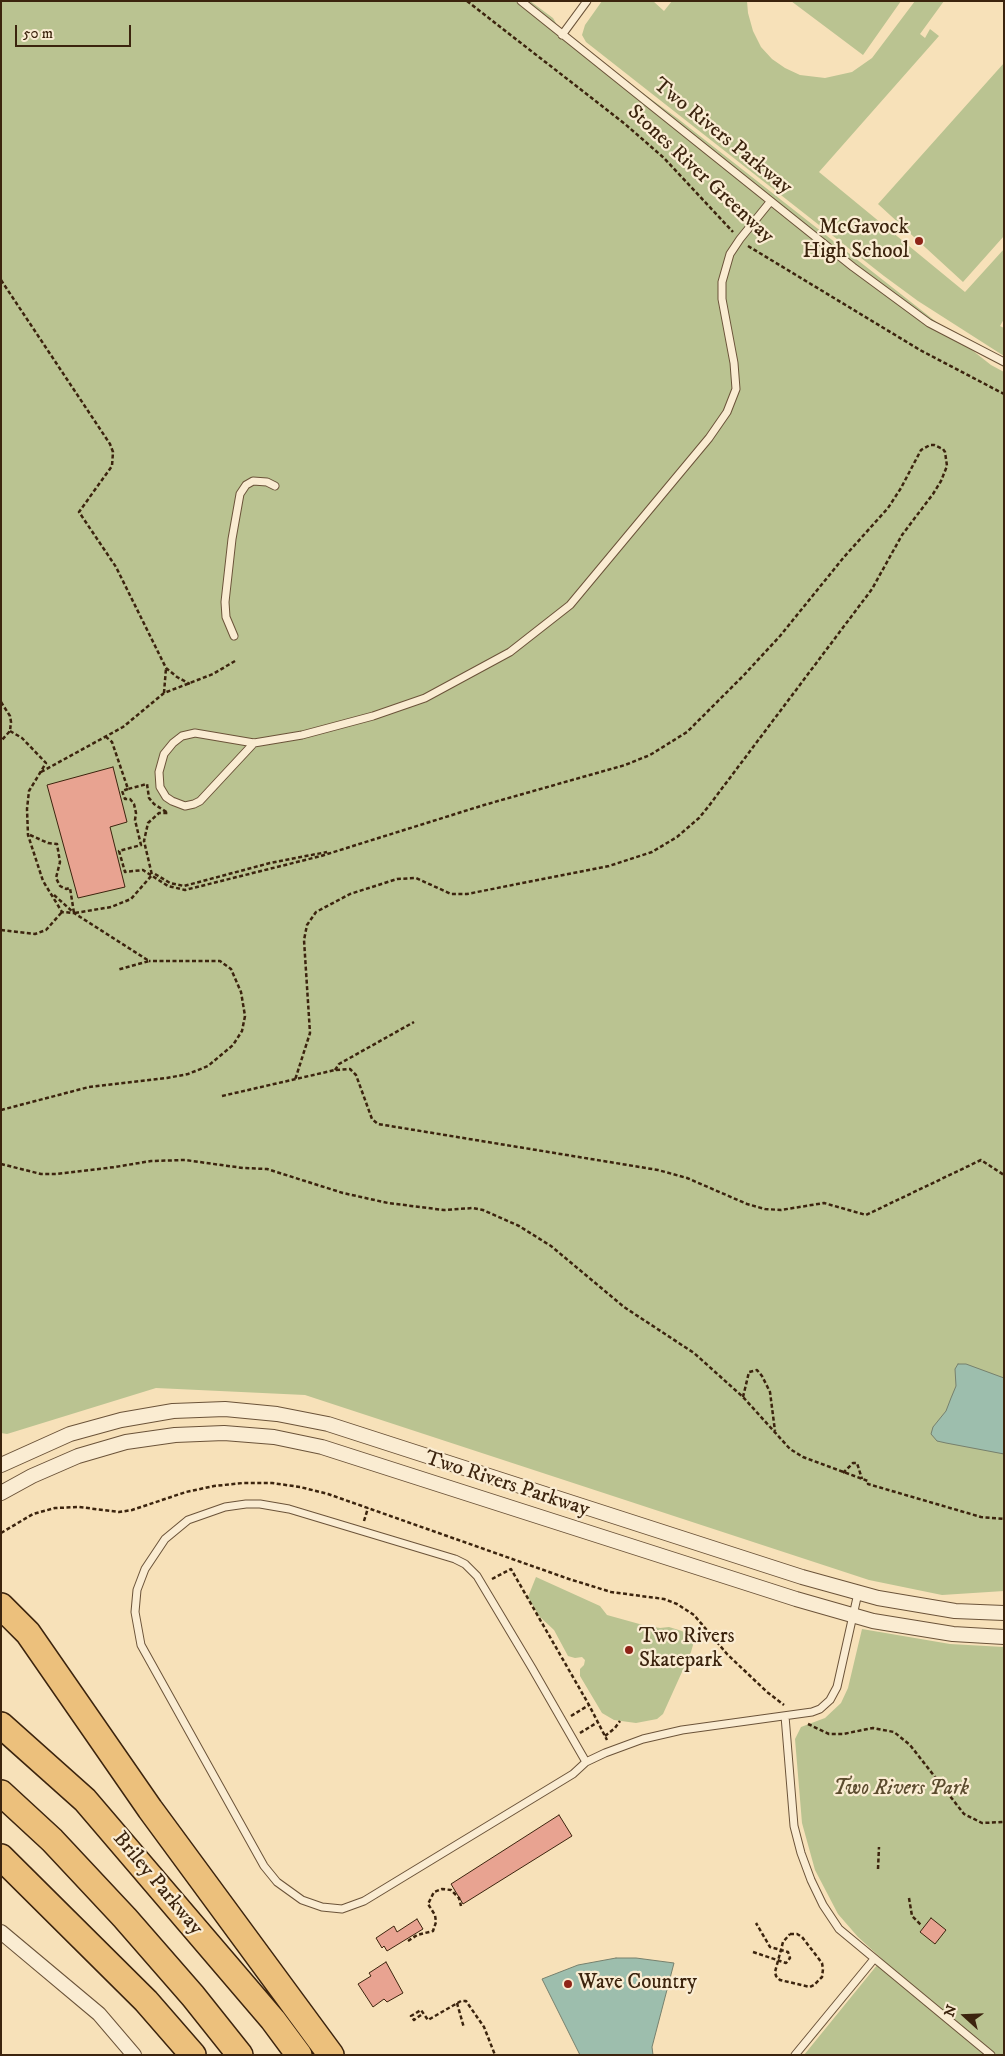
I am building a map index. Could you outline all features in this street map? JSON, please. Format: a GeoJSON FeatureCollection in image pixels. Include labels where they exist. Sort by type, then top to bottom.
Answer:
{"type":"FeatureCollection","features":[{"type":"Feature","properties":{"kind":"highway"},"geometry":{"type":"LineString","coordinates":[[1,1606],[28,1633],[150,1809],[331,2055]]}},
{"type":"Feature","properties":{"kind":"highway","name":"Briley Parkway"},"geometry":{"type":"LineString","coordinates":[[1,1725],[85,1800],[273,2020],[299,2055]]}},
{"type":"Feature","properties":{"kind":"highway"},"geometry":{"type":"LineString","coordinates":[[1,1793],[52,1840],[125,1918],[193,1996],[240,2055]]}},
{"type":"Feature","properties":{"kind":"highway"},"geometry":{"type":"LineString","coordinates":[[1,1857],[146,2001],[193,2055]]}},
{"type":"Feature","properties":{"kind":"street","name":"Two Rivers Parkway"},"geometry":{"type":"LineString","coordinates":[[1,1465],[70,1434],[121,1420],[173,1412],[225,1409],[277,1414],[328,1424],[802,1577],[858,1593],[955,1611],[1004,1614]]}},
{"type":"Feature","properties":{"kind":"street","name":"Two Rivers Parkway"},"geometry":{"type":"LineString","coordinates":[[1,1494],[32,1476],[78,1456],[126,1442],[175,1435],[224,1433],[274,1437],[322,1447],[786,1596],[873,1621],[953,1634],[1004,1637]]}},
{"type":"Feature","properties":{"kind":"street"},"geometry":{"type":"LineString","coordinates":[[1,1932],[99,2014],[134,2055]]}},
{"type":"Feature","properties":{"kind":"lane","name":"Two Rivers Parkway"},"geometry":{"type":"LineString","coordinates":[[522,1],[853,267],[929,323],[1004,362]]}},
{"type":"Feature","properties":{"kind":"lane"},"geometry":{"type":"LineString","coordinates":[[562,35],[588,1]]}},
{"type":"Feature","properties":{"kind":"lane"},"geometry":{"type":"LineString","coordinates":[[254,743],[200,801],[194,804],[185,806],[172,801],[166,797],[160,787],[159,772],[164,754],[173,742],[182,736],[195,733],[254,743],[302,735],[366,718],[424,698],[510,652],[570,604],[709,438],[727,412],[736,388],[734,363],[722,299],[722,282],[730,254],[770,202]]}},
{"type":"Feature","properties":{"kind":"lane"},"geometry":{"type":"LineString","coordinates":[[234,636],[226,617],[225,602],[232,539],[240,494],[246,485],[253,481],[267,482],[275,486]]}},
{"type":"Feature","properties":{"kind":"lane"},"geometry":{"type":"LineString","coordinates":[[586,1762],[481,1584],[469,1568],[455,1560],[289,1509],[260,1504],[246,1504],[224,1507],[188,1520],[165,1539],[150,1559],[140,1579],[136,1601],[136,1623],[141,1645],[264,1866],[285,1889],[312,1904],[342,1909],[364,1901],[573,1774],[586,1762],[612,1750],[643,1739],[682,1730],[816,1711],[828,1703],[838,1683],[858,1593]]}},
{"type":"Feature","properties":{"kind":"lane"},"geometry":{"type":"LineString","coordinates":[[785,1716],[790,1798],[794,1826],[801,1853],[823,1905],[839,1929],[991,2055]]}},
{"type":"Feature","properties":{"kind":"lane"},"geometry":{"type":"LineString","coordinates":[[795,2055],[874,1959]]}},
{"type":"Feature","properties":{"kind":"path","name":"Stones River Greenway"},"geometry":{"type":"LineString","coordinates":[[467,1],[625,124],[664,158],[740,239],[754,251],[920,350],[1004,394]]}},
{"type":"Feature","properties":{"kind":"path"},"geometry":{"type":"LineString","coordinates":[[1,280],[110,444],[113,452],[112,466],[79,512],[116,567],[166,668],[190,684]]}},
{"type":"Feature","properties":{"kind":"path"},"geometry":{"type":"LineString","coordinates":[[154,875],[145,851],[145,832],[152,817],[159,813],[168,813],[154,804],[149,798],[147,784],[122,791],[124,799],[130,799],[134,804],[135,820],[141,845],[119,851],[126,872],[143,870],[154,875],[168,886],[185,890],[334,851],[484,805],[625,765],[650,755],[678,739],[722,698],[792,623],[844,557],[888,508],[902,488],[921,450],[930,445],[943,449],[947,466],[941,481],[902,535],[872,589],[700,818],[677,837],[652,852],[609,866],[467,894],[451,894],[416,878],[397,879],[350,894],[316,912],[307,925],[304,940],[310,1033],[295,1080]]}},
{"type":"Feature","properties":{"kind":"path"},"geometry":{"type":"LineString","coordinates":[[40,772],[123,727],[164,693],[213,674],[235,661]]}},
{"type":"Feature","properties":{"kind":"path"},"geometry":{"type":"LineString","coordinates":[[164,693],[166,668]]}},
{"type":"Feature","properties":{"kind":"path"},"geometry":{"type":"LineString","coordinates":[[1,702],[10,716],[10,732],[1,741]]}},
{"type":"Feature","properties":{"kind":"path"},"geometry":{"type":"LineString","coordinates":[[10,732],[22,738],[46,763],[53,765]]}},
{"type":"Feature","properties":{"kind":"path"},"geometry":{"type":"LineString","coordinates":[[105,736],[112,742],[128,789]]}},
{"type":"Feature","properties":{"kind":"path"},"geometry":{"type":"LineString","coordinates":[[46,763],[29,791],[27,809],[28,835],[41,876],[62,912]]}},
{"type":"Feature","properties":{"kind":"path"},"geometry":{"type":"LineString","coordinates":[[28,835],[48,843],[57,844],[60,862],[56,878],[60,886],[66,889],[70,888],[74,913]]}},
{"type":"Feature","properties":{"kind":"path"},"geometry":{"type":"LineString","coordinates":[[62,912],[74,913],[111,907],[127,902],[154,875]]}},
{"type":"Feature","properties":{"kind":"path"},"geometry":{"type":"LineString","coordinates":[[51,892],[74,913],[149,961]]}},
{"type":"Feature","properties":{"kind":"path"},"geometry":{"type":"LineString","coordinates":[[1,930],[35,934],[46,930],[62,912]]}},
{"type":"Feature","properties":{"kind":"path"},"geometry":{"type":"LineString","coordinates":[[1,1110],[89,1087],[188,1074],[208,1066],[233,1045],[242,1031],[246,1016],[241,992],[231,969],[220,961],[149,961],[117,970]]}},
{"type":"Feature","properties":{"kind":"path"},"geometry":{"type":"LineString","coordinates":[[335,1070],[339,1064],[414,1022]]}},
{"type":"Feature","properties":{"kind":"path"},"geometry":{"type":"LineString","coordinates":[[222,1096],[335,1070],[347,1069],[353,1071],[372,1119],[378,1124],[658,1170],[687,1178],[747,1204],[765,1209],[781,1210],[824,1203],[866,1215],[981,1160],[1004,1175]]}},
{"type":"Feature","properties":{"kind":"path"},"geometry":{"type":"LineString","coordinates":[[1,1164],[41,1174],[56,1174],[151,1161],[185,1160],[267,1170],[343,1193],[388,1204],[444,1210],[473,1208],[483,1210],[519,1226],[552,1246],[624,1306],[694,1353],[743,1396],[790,1449],[803,1457],[862,1479],[868,1482],[868,1484],[981,1517],[1004,1518]]}},
{"type":"Feature","properties":{"kind":"path"},"geometry":{"type":"LineString","coordinates":[[743,1396],[749,1372],[757,1370],[770,1392],[776,1433]]}},
{"type":"Feature","properties":{"kind":"path"},"geometry":{"type":"LineString","coordinates":[[843,1473],[853,1463],[857,1463],[862,1479]]}},
{"type":"Feature","properties":{"kind":"path"},"geometry":{"type":"LineString","coordinates":[[362,1526],[368,1508]]}},
{"type":"Feature","properties":{"kind":"path"},"geometry":{"type":"LineString","coordinates":[[481,1584],[511,1569],[589,1705],[612,1750]]}},
{"type":"Feature","properties":{"kind":"path"},"geometry":{"type":"LineString","coordinates":[[562,1721],[589,1705]]}},
{"type":"Feature","properties":{"kind":"path"},"geometry":{"type":"LineString","coordinates":[[605,1736],[620,1721]]}},
{"type":"Feature","properties":{"kind":"path"},"geometry":{"type":"LineString","coordinates":[[572,1738],[598,1722]]}},
{"type":"Feature","properties":{"kind":"path"},"geometry":{"type":"LineString","coordinates":[[807,1724],[829,1734],[843,1734],[873,1728],[894,1732],[910,1745],[964,1814],[982,1823],[1004,1822]]}},
{"type":"Feature","properties":{"kind":"path"},"geometry":{"type":"LineString","coordinates":[[878,1868],[879,1847]]}},
{"type":"Feature","properties":{"kind":"path"},"geometry":{"type":"LineString","coordinates":[[408,1941],[417,1935],[433,1931],[436,1922],[435,1915],[428,1904],[434,1892],[442,1889],[451,1890],[459,1898],[461,1906]]}},
{"type":"Feature","properties":{"kind":"path"},"geometry":{"type":"LineString","coordinates":[[909,1898],[912,1916],[921,1925]]}},
{"type":"Feature","properties":{"kind":"path"},"geometry":{"type":"LineString","coordinates":[[753,1952],[786,1962],[790,1958],[789,1953],[770,1947],[756,1923]]}},
{"type":"Feature","properties":{"kind":"path"},"geometry":{"type":"LineString","coordinates":[[793,1934],[799,1936],[821,1961],[824,1969],[823,1975],[818,1982],[810,1986],[780,1980],[775,1974],[778,1960],[787,1936],[793,1934]]}},
{"type":"Feature","properties":{"kind":"path"},"geometry":{"type":"LineString","coordinates":[[421,2015],[414,2020],[411,2016],[421,2010],[428,2020],[457,2003],[466,2001],[484,2027],[496,2055]]}},
{"type":"Feature","properties":{"kind":"path"},"geometry":{"type":"LineString","coordinates":[[457,2003],[464,2028]]}},
{"type":"Feature","properties":{"kind":"green space"},"geometry":{"type":"Polygon","coordinates":[[[1,1],[530,1],[553,18],[563,35],[677,118],[991,365],[1004,372],[1004,1591],[942,1595],[869,1580],[305,1395],[156,1388],[7,1434],[1,1433],[1,1]]]}},
{"type":"Feature","properties":{"kind":"green space"},"geometry":{"type":"Polygon","coordinates":[[[602,1],[653,1],[664,11],[672,1],[747,1],[753,31],[761,47],[772,59],[800,75],[825,78],[852,72],[872,58],[915,1],[944,1],[920,34],[925,38],[930,29],[939,36],[819,172],[965,292],[1004,249],[1004,319],[1000,326],[1004,328],[1004,356],[918,301],[884,276],[586,42],[582,35],[585,25],[602,1]]]}},
{"type":"Feature","properties":{"kind":"green space"},"geometry":{"type":"Polygon","coordinates":[[[791,1],[901,1],[863,55],[791,1]]]}},
{"type":"Feature","properties":{"kind":"green space"},"geometry":{"type":"Polygon","coordinates":[[[1004,63],[1004,236],[963,282],[878,204],[1004,63]]]}},
{"type":"Feature","properties":{"kind":"green space","name":"Two Rivers Skatepark"},"geometry":{"type":"Polygon","coordinates":[[[536,1577],[600,1606],[607,1615],[643,1625],[660,1628],[669,1627],[682,1631],[692,1639],[691,1652],[663,1714],[657,1719],[636,1723],[614,1720],[602,1713],[580,1676],[580,1669],[584,1665],[585,1660],[582,1657],[568,1656],[554,1630],[539,1616],[528,1597],[536,1577]]]}},
{"type":"Feature","properties":{"kind":"green space","name":"Two Rivers Park"},"geometry":{"type":"Polygon","coordinates":[[[862,1629],[950,1644],[1004,1647],[1004,2055],[804,2055],[882,1959],[858,1937],[838,1914],[815,1870],[802,1823],[795,1739],[801,1727],[825,1718],[841,1703],[848,1688],[862,1629]]]}},
{"type":"Feature","properties":{"kind":"shaded area"},"geometry":{"type":"Polygon","coordinates":[[[958,1364],[966,1364],[1004,1378],[1004,1454],[937,1441],[931,1434],[933,1427],[946,1411],[956,1386],[955,1369],[958,1364]]]}},
{"type":"Feature","properties":{"kind":"shaded area"},"geometry":{"type":"Polygon","coordinates":[[[616,1958],[636,1958],[674,1963],[652,2047],[653,2055],[580,2055],[542,1979],[578,1965],[616,1958]]]}},
{"type":"Feature","properties":{"kind":"building"},"geometry":{"type":"Polygon","coordinates":[[[113,767],[127,822],[110,827],[125,887],[78,898],[47,785],[113,767]]]}},
{"type":"Feature","properties":{"kind":"building"},"geometry":{"type":"Polygon","coordinates":[[[559,1815],[572,1836],[463,1904],[451,1884],[559,1815]]]}},
{"type":"Feature","properties":{"kind":"building"},"geometry":{"type":"Polygon","coordinates":[[[931,1918],[946,1930],[935,1944],[920,1932],[931,1918]]]}},
{"type":"Feature","properties":{"kind":"building"},"geometry":{"type":"Polygon","coordinates":[[[417,1919],[423,1929],[387,1951],[384,1946],[382,1948],[376,1938],[394,1926],[397,1932],[417,1919]]]}},
{"type":"Feature","properties":{"kind":"building"},"geometry":{"type":"Polygon","coordinates":[[[386,1962],[403,1993],[387,2002],[384,1999],[373,2007],[358,1984],[371,1976],[369,1973],[386,1962]]]}},
{"type":"Feature","properties":{"kind":"place","name":"McGavock High School"},"geometry":{"type":"Point","coordinates":[919,241]}},
{"type":"Feature","properties":{"kind":"place","name":"Two Rivers Skatepark"},"geometry":{"type":"Point","coordinates":[629,1650]}},
{"type":"Feature","properties":{"kind":"place","name":"Wave Country"},"geometry":{"type":"Point","coordinates":[568,1984]}}]}
